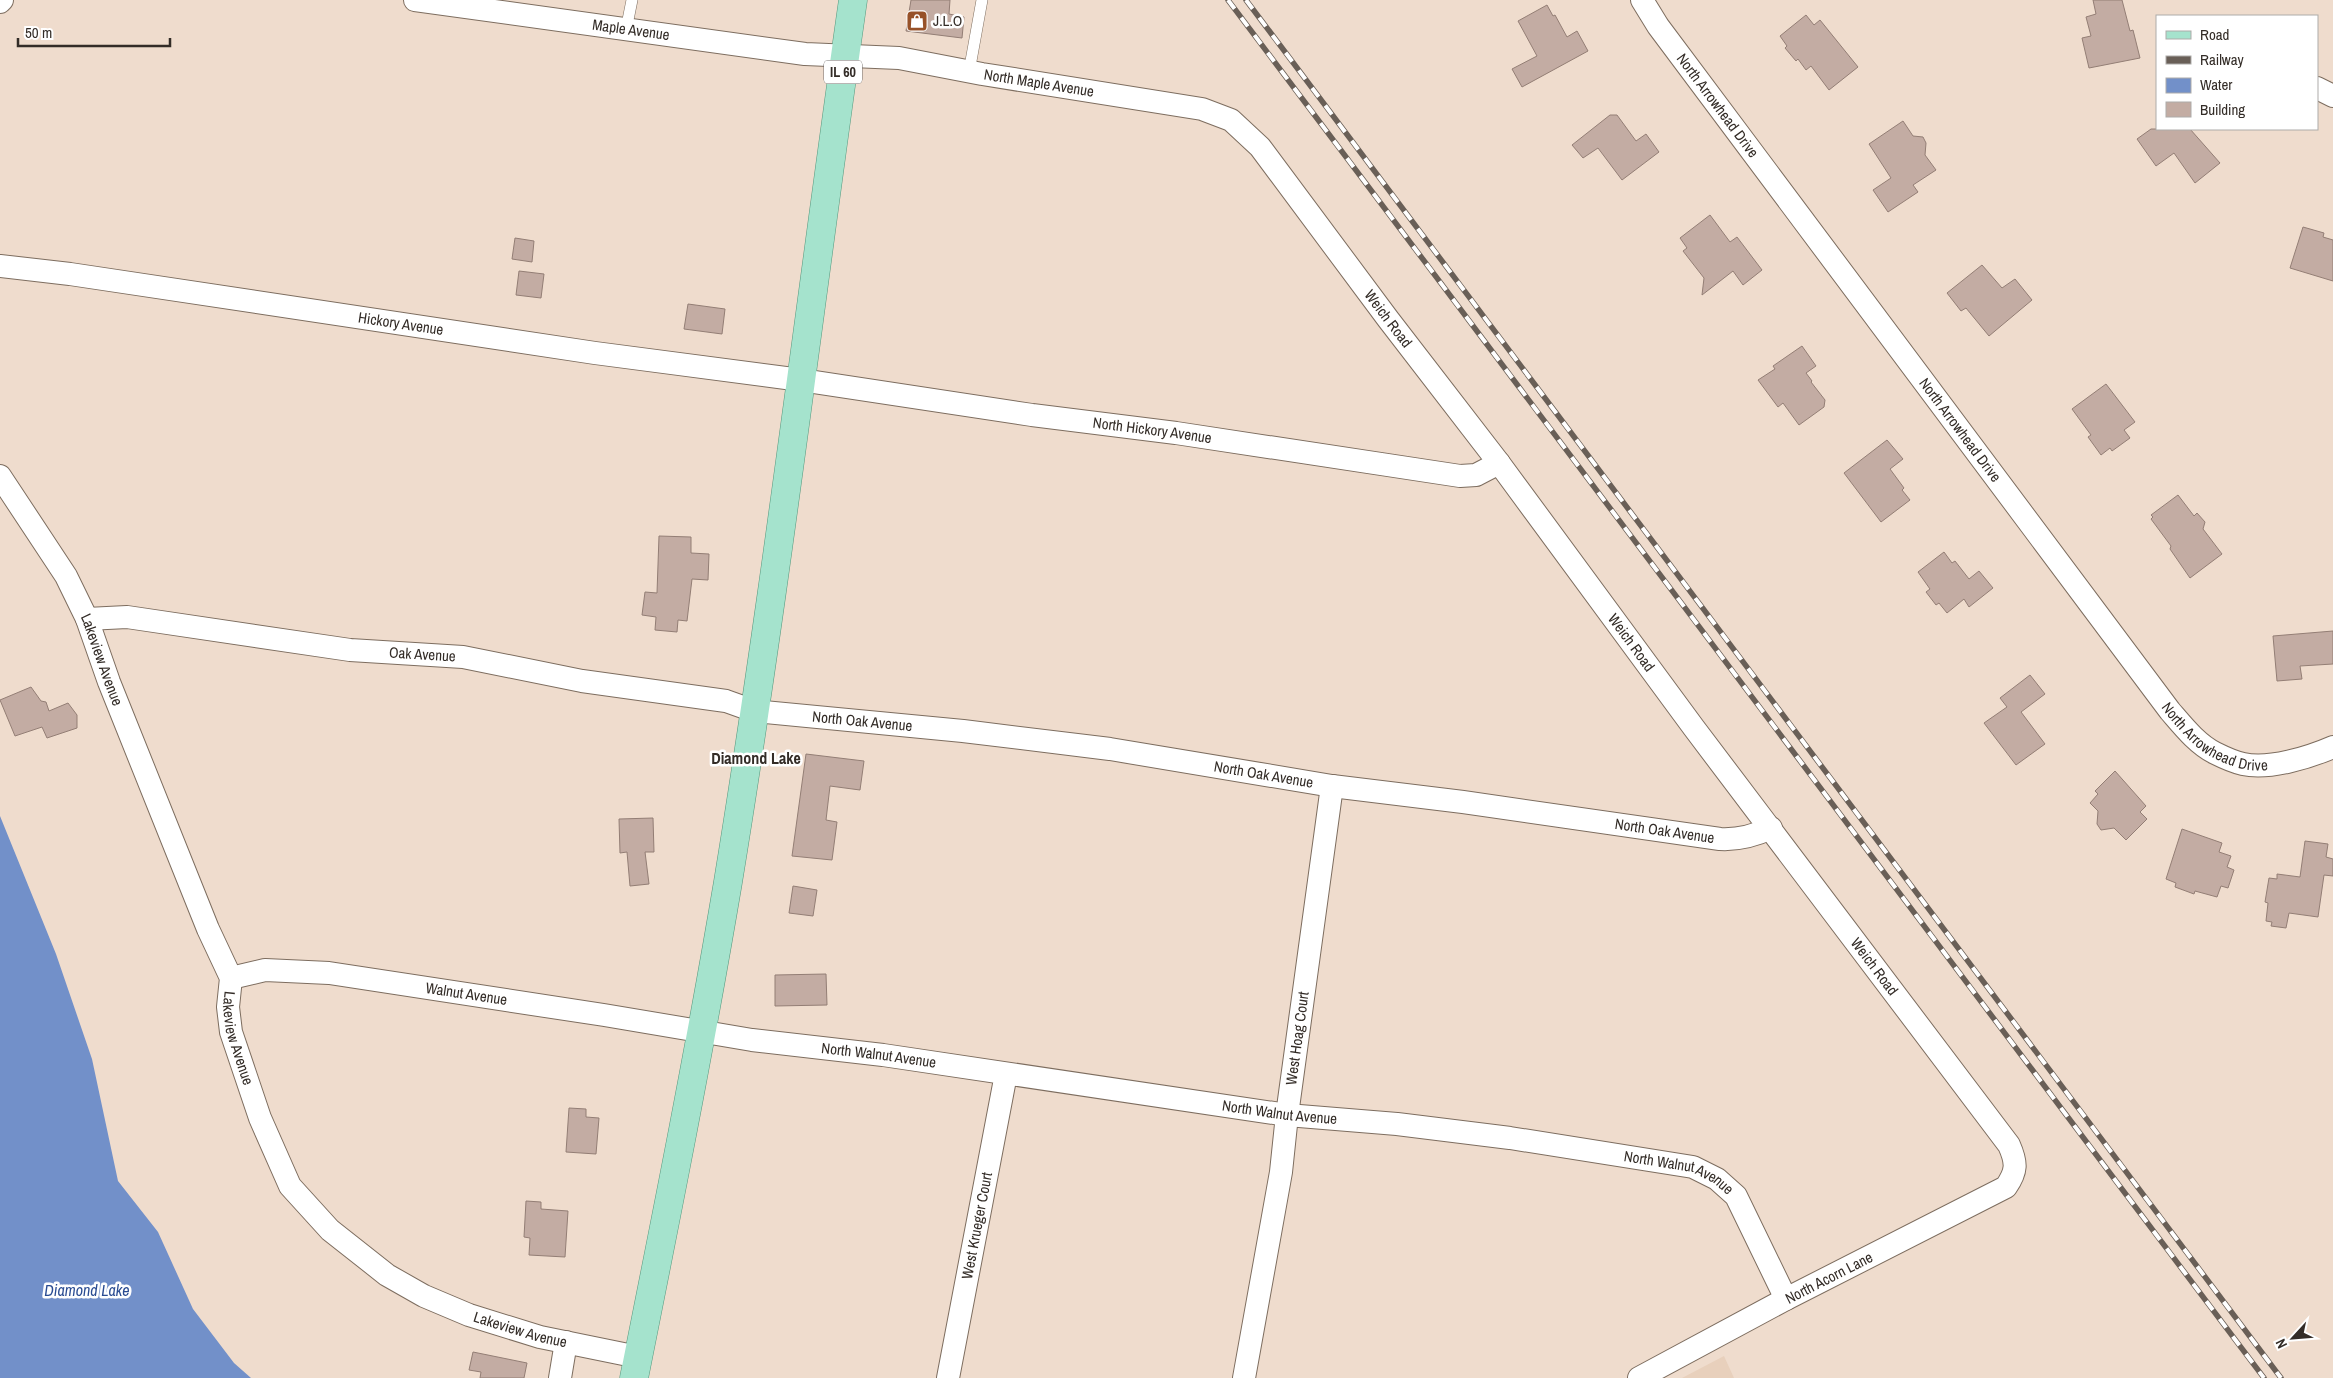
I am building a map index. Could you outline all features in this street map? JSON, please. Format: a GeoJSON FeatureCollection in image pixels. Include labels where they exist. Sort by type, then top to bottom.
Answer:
{"type":"FeatureCollection","features":[{"type":"Feature","properties":{"kind":"main road","name":"IL 60"},"geometry":{"type":"LineString","coordinates":[[636,1367],[702,1031],[754,711],[853,0]]}},
{"type":"Feature","properties":{"kind":"street","name":"Maple Avenue"},"geometry":{"type":"LineString","coordinates":[[415,0],[805,54],[845,57]]}},
{"type":"Feature","properties":{"kind":"street","name":"North Arrowhead Drive"},"geometry":{"type":"LineString","coordinates":[[1642,0],[1658,26],[2170,711],[2200,742],[2214,753],[2244,765],[2270,764],[2295,760],[2333,746]]}},
{"type":"Feature","properties":{"kind":"street","name":"North Maple Avenue"},"geometry":{"type":"LineString","coordinates":[[845,57],[899,58],[969,72],[1202,109],[1231,120]]}},
{"type":"Feature","properties":{"kind":"street"},"geometry":{"type":"LineString","coordinates":[[2318,88],[2333,96]]}},
{"type":"Feature","properties":{"kind":"street","name":"Weich Road"},"geometry":{"type":"LineString","coordinates":[[1231,120],[1260,147],[1499,464],[1688,720],[2009,1145],[2015,1157],[2015,1174]]}},
{"type":"Feature","properties":{"kind":"street","name":"Hickory Avenue"},"geometry":{"type":"LineString","coordinates":[[0,266],[80,276],[586,351],[801,380]]}},
{"type":"Feature","properties":{"kind":"street","name":"North Hickory Avenue"},"geometry":{"type":"LineString","coordinates":[[801,380],[1032,415],[1176,433],[1460,476],[1476,475],[1499,464]]}},
{"type":"Feature","properties":{"kind":"street","name":"Lakeview Avenue"},"geometry":{"type":"LineString","coordinates":[[0,476],[66,576],[87,619],[109,682],[208,929],[231,978],[228,1008],[231,1032],[260,1118],[290,1186],[330,1230],[387,1275],[424,1296],[470,1315],[540,1337],[566,1342],[636,1367]]}},
{"type":"Feature","properties":{"kind":"street","name":"Oak Avenue"},"geometry":{"type":"LineString","coordinates":[[87,619],[127,617],[350,650],[463,657],[582,681],[726,701],[754,711]]}},
{"type":"Feature","properties":{"kind":"street","name":"North Oak Avenue"},"geometry":{"type":"LineString","coordinates":[[754,711],[963,731],[1110,749],[1332,786],[1464,802],[1720,839],[1735,840],[1756,835],[1771,828]]}},
{"type":"Feature","properties":{"kind":"street","name":"West Hoag Court"},"geometry":{"type":"LineString","coordinates":[[1244,1378],[1282,1172],[1287,1115],[1332,786]]}},
{"type":"Feature","properties":{"kind":"street","name":"Walnut Avenue"},"geometry":{"type":"LineString","coordinates":[[231,978],[265,970],[329,973],[702,1031]]}},
{"type":"Feature","properties":{"kind":"street","name":"North Walnut Avenue"},"geometry":{"type":"LineString","coordinates":[[702,1031],[752,1040],[882,1055],[1287,1115],[1397,1124],[1501,1137],[1693,1167],[1717,1179],[1736,1196],[1786,1300]]}},
{"type":"Feature","properties":{"kind":"street","name":"West Krueger Court"},"geometry":{"type":"LineString","coordinates":[[948,1378],[1006,1074]]}},
{"type":"Feature","properties":{"kind":"street","name":"North Acorn Lane"},"geometry":{"type":"LineString","coordinates":[[1640,1378],[1786,1300],[2006,1187],[2015,1174]]}},
{"type":"Feature","properties":{"kind":"street"},"geometry":{"type":"LineString","coordinates":[[560,1378],[566,1342]]}},
{"type":"Feature","properties":{"kind":"lane"},"geometry":{"type":"LineString","coordinates":[[626,30],[632,0]]}},
{"type":"Feature","properties":{"kind":"lane"},"geometry":{"type":"LineString","coordinates":[[969,72],[982,0]]}},
{"type":"Feature","properties":{"kind":"shaded area"},"geometry":{"type":"Polygon","coordinates":[[[1724,1356],[1734,1378],[1682,1378],[1724,1356]]]}},
{"type":"Feature","properties":{"kind":"water","name":"Diamond Lake"},"geometry":{"type":"Polygon","coordinates":[[[0,816],[56,954],[92,1059],[118,1181],[158,1232],[193,1309],[234,1363],[251,1378],[0,1378],[0,816]]]}},
{"type":"Feature","properties":{"kind":"building"},"geometry":{"type":"Polygon","coordinates":[[[911,0],[950,0],[949,14],[964,17],[962,38],[906,31],[911,0]]]}},
{"type":"Feature","properties":{"kind":"building"},"geometry":{"type":"Polygon","coordinates":[[[2093,0],[2122,0],[2130,31],[2133,30],[2140,58],[2089,68],[2082,38],[2091,36],[2086,17],[2096,14],[2093,0]]]}},
{"type":"Feature","properties":{"kind":"building"},"geometry":{"type":"Polygon","coordinates":[[[1547,5],[1567,37],[1577,31],[1588,51],[1522,87],[1512,69],[1537,56],[1518,21],[1547,5]]]}},
{"type":"Feature","properties":{"kind":"building"},"geometry":{"type":"Polygon","coordinates":[[[1806,15],[1814,25],[1820,20],[1858,67],[1829,90],[1811,66],[1806,70],[1798,59],[1796,61],[1785,48],[1787,46],[1780,36],[1806,15]]]}},
{"type":"Feature","properties":{"kind":"building"},"geometry":{"type":"Polygon","coordinates":[[[1610,115],[1617,115],[1636,141],[1646,134],[1659,152],[1622,180],[1598,148],[1583,158],[1572,145],[1610,115]]]}},
{"type":"Feature","properties":{"kind":"building"},"geometry":{"type":"Polygon","coordinates":[[[1903,121],[1913,136],[1923,137],[1926,143],[1925,155],[1936,170],[1913,185],[1918,192],[1888,212],[1873,190],[1891,178],[1869,144],[1903,121]]]}},
{"type":"Feature","properties":{"kind":"building"},"geometry":{"type":"Polygon","coordinates":[[[2151,129],[2191,130],[2220,163],[2195,183],[2174,153],[2156,166],[2137,139],[2151,129]]]}},
{"type":"Feature","properties":{"kind":"building"},"geometry":{"type":"Polygon","coordinates":[[[1710,215],[1730,242],[1737,237],[1762,270],[1743,285],[1733,271],[1702,295],[1704,278],[1683,251],[1687,248],[1680,238],[1710,215]]]}},
{"type":"Feature","properties":{"kind":"building"},"geometry":{"type":"Polygon","coordinates":[[[2303,227],[2324,233],[2323,237],[2333,240],[2333,281],[2290,268],[2303,227]]]}},
{"type":"Feature","properties":{"kind":"building"},"geometry":{"type":"Polygon","coordinates":[[[515,238],[534,241],[532,262],[512,259],[515,238]]]}},
{"type":"Feature","properties":{"kind":"building"},"geometry":{"type":"Polygon","coordinates":[[[1982,265],[2002,288],[2015,279],[2032,300],[1989,336],[1966,308],[1961,311],[1947,293],[1982,265]]]}},
{"type":"Feature","properties":{"kind":"building"},"geometry":{"type":"Polygon","coordinates":[[[519,271],[544,274],[541,298],[516,295],[519,271]]]}},
{"type":"Feature","properties":{"kind":"building"},"geometry":{"type":"Polygon","coordinates":[[[688,304],[725,309],[722,334],[684,329],[688,304]]]}},
{"type":"Feature","properties":{"kind":"building"},"geometry":{"type":"Polygon","coordinates":[[[1802,346],[1816,366],[1806,373],[1825,400],[1824,407],[1799,425],[1783,403],[1778,407],[1758,380],[1775,369],[1773,366],[1802,346]]]}},
{"type":"Feature","properties":{"kind":"building"},"geometry":{"type":"Polygon","coordinates":[[[2106,384],[2135,422],[2124,430],[2130,438],[2112,451],[2110,448],[2101,455],[2088,437],[2091,435],[2072,409],[2106,384]]]}},
{"type":"Feature","properties":{"kind":"building"},"geometry":{"type":"Polygon","coordinates":[[[1887,440],[1903,459],[1890,469],[1910,500],[1881,522],[1844,473],[1887,440]]]}},
{"type":"Feature","properties":{"kind":"building"},"geometry":{"type":"Polygon","coordinates":[[[2178,495],[2194,516],[2197,513],[2205,522],[2203,529],[2222,554],[2190,578],[2170,549],[2171,546],[2151,519],[2153,517],[2151,515],[2178,495]]]}},
{"type":"Feature","properties":{"kind":"building"},"geometry":{"type":"Polygon","coordinates":[[[659,536],[691,537],[691,553],[709,554],[708,580],[692,579],[687,621],[678,620],[677,632],[655,630],[656,617],[642,615],[645,592],[657,593],[659,536]]]}},
{"type":"Feature","properties":{"kind":"building"},"geometry":{"type":"Polygon","coordinates":[[[1944,552],[1952,563],[1955,561],[1969,579],[1979,571],[1993,588],[1969,607],[1964,599],[1947,613],[1939,603],[1936,605],[1926,592],[1930,589],[1918,572],[1944,552]]]}},
{"type":"Feature","properties":{"kind":"building"},"geometry":{"type":"Polygon","coordinates":[[[2333,631],[2333,664],[2300,666],[2302,679],[2277,681],[2273,636],[2333,631]]]}},
{"type":"Feature","properties":{"kind":"building"},"geometry":{"type":"Polygon","coordinates":[[[2030,675],[2045,694],[2021,712],[2045,744],[2016,765],[1984,723],[2007,707],[2000,698],[2030,675]]]}},
{"type":"Feature","properties":{"kind":"building"},"geometry":{"type":"Polygon","coordinates":[[[31,687],[41,701],[46,702],[49,711],[68,703],[77,715],[77,728],[47,738],[42,727],[15,736],[0,700],[31,687]]]}},
{"type":"Feature","properties":{"kind":"building"},"geometry":{"type":"Polygon","coordinates":[[[806,754],[864,761],[860,790],[830,786],[826,820],[837,822],[832,860],[792,856],[806,754]]]}},
{"type":"Feature","properties":{"kind":"building"},"geometry":{"type":"Polygon","coordinates":[[[2115,771],[2146,806],[2140,812],[2147,819],[2126,840],[2114,828],[2101,830],[2097,824],[2098,811],[2090,803],[2098,794],[2095,791],[2115,771]]]}},
{"type":"Feature","properties":{"kind":"building"},"geometry":{"type":"Polygon","coordinates":[[[653,818],[654,852],[645,852],[649,884],[630,886],[627,852],[620,853],[619,819],[653,818]]]}},
{"type":"Feature","properties":{"kind":"building"},"geometry":{"type":"Polygon","coordinates":[[[2182,829],[2222,843],[2219,852],[2231,856],[2227,867],[2234,870],[2228,888],[2221,886],[2217,897],[2195,891],[2194,894],[2175,887],[2176,883],[2166,879],[2182,829]]]}},
{"type":"Feature","properties":{"kind":"building"},"geometry":{"type":"Polygon","coordinates":[[[2305,841],[2328,844],[2326,857],[2333,859],[2333,876],[2324,875],[2318,917],[2289,913],[2286,928],[2271,926],[2272,922],[2266,921],[2268,903],[2265,902],[2269,878],[2277,879],[2277,874],[2300,877],[2305,841]]]}},
{"type":"Feature","properties":{"kind":"building"},"geometry":{"type":"Polygon","coordinates":[[[793,886],[817,890],[813,916],[789,913],[793,886]]]}},
{"type":"Feature","properties":{"kind":"building"},"geometry":{"type":"Polygon","coordinates":[[[826,974],[827,1005],[775,1006],[775,975],[826,974]]]}},
{"type":"Feature","properties":{"kind":"building"},"geometry":{"type":"Polygon","coordinates":[[[569,1108],[586,1109],[586,1117],[599,1118],[596,1154],[566,1152],[569,1108]]]}},
{"type":"Feature","properties":{"kind":"building"},"geometry":{"type":"Polygon","coordinates":[[[526,1201],[541,1202],[541,1209],[568,1211],[565,1257],[529,1255],[530,1238],[524,1237],[526,1201]]]}},
{"type":"Feature","properties":{"kind":"building"},"geometry":{"type":"Polygon","coordinates":[[[473,1352],[527,1363],[524,1378],[480,1378],[481,1372],[469,1370],[473,1352]]]}},
{"type":"Feature","properties":{"kind":"railway"},"geometry":{"type":"LineString","coordinates":[[1228,0],[2264,1378]]}},
{"type":"Feature","properties":{"kind":"railway"},"geometry":{"type":"LineString","coordinates":[[1246,0],[2281,1378]]}},
{"type":"Feature","properties":{"kind":"place","name":"J.L.O"},"geometry":{"type":"Point","coordinates":[917,21]}},
{"type":"Feature","properties":{"kind":"district","name":"Diamond Lake"},"geometry":{"type":"Point","coordinates":[756,758]}}]}
